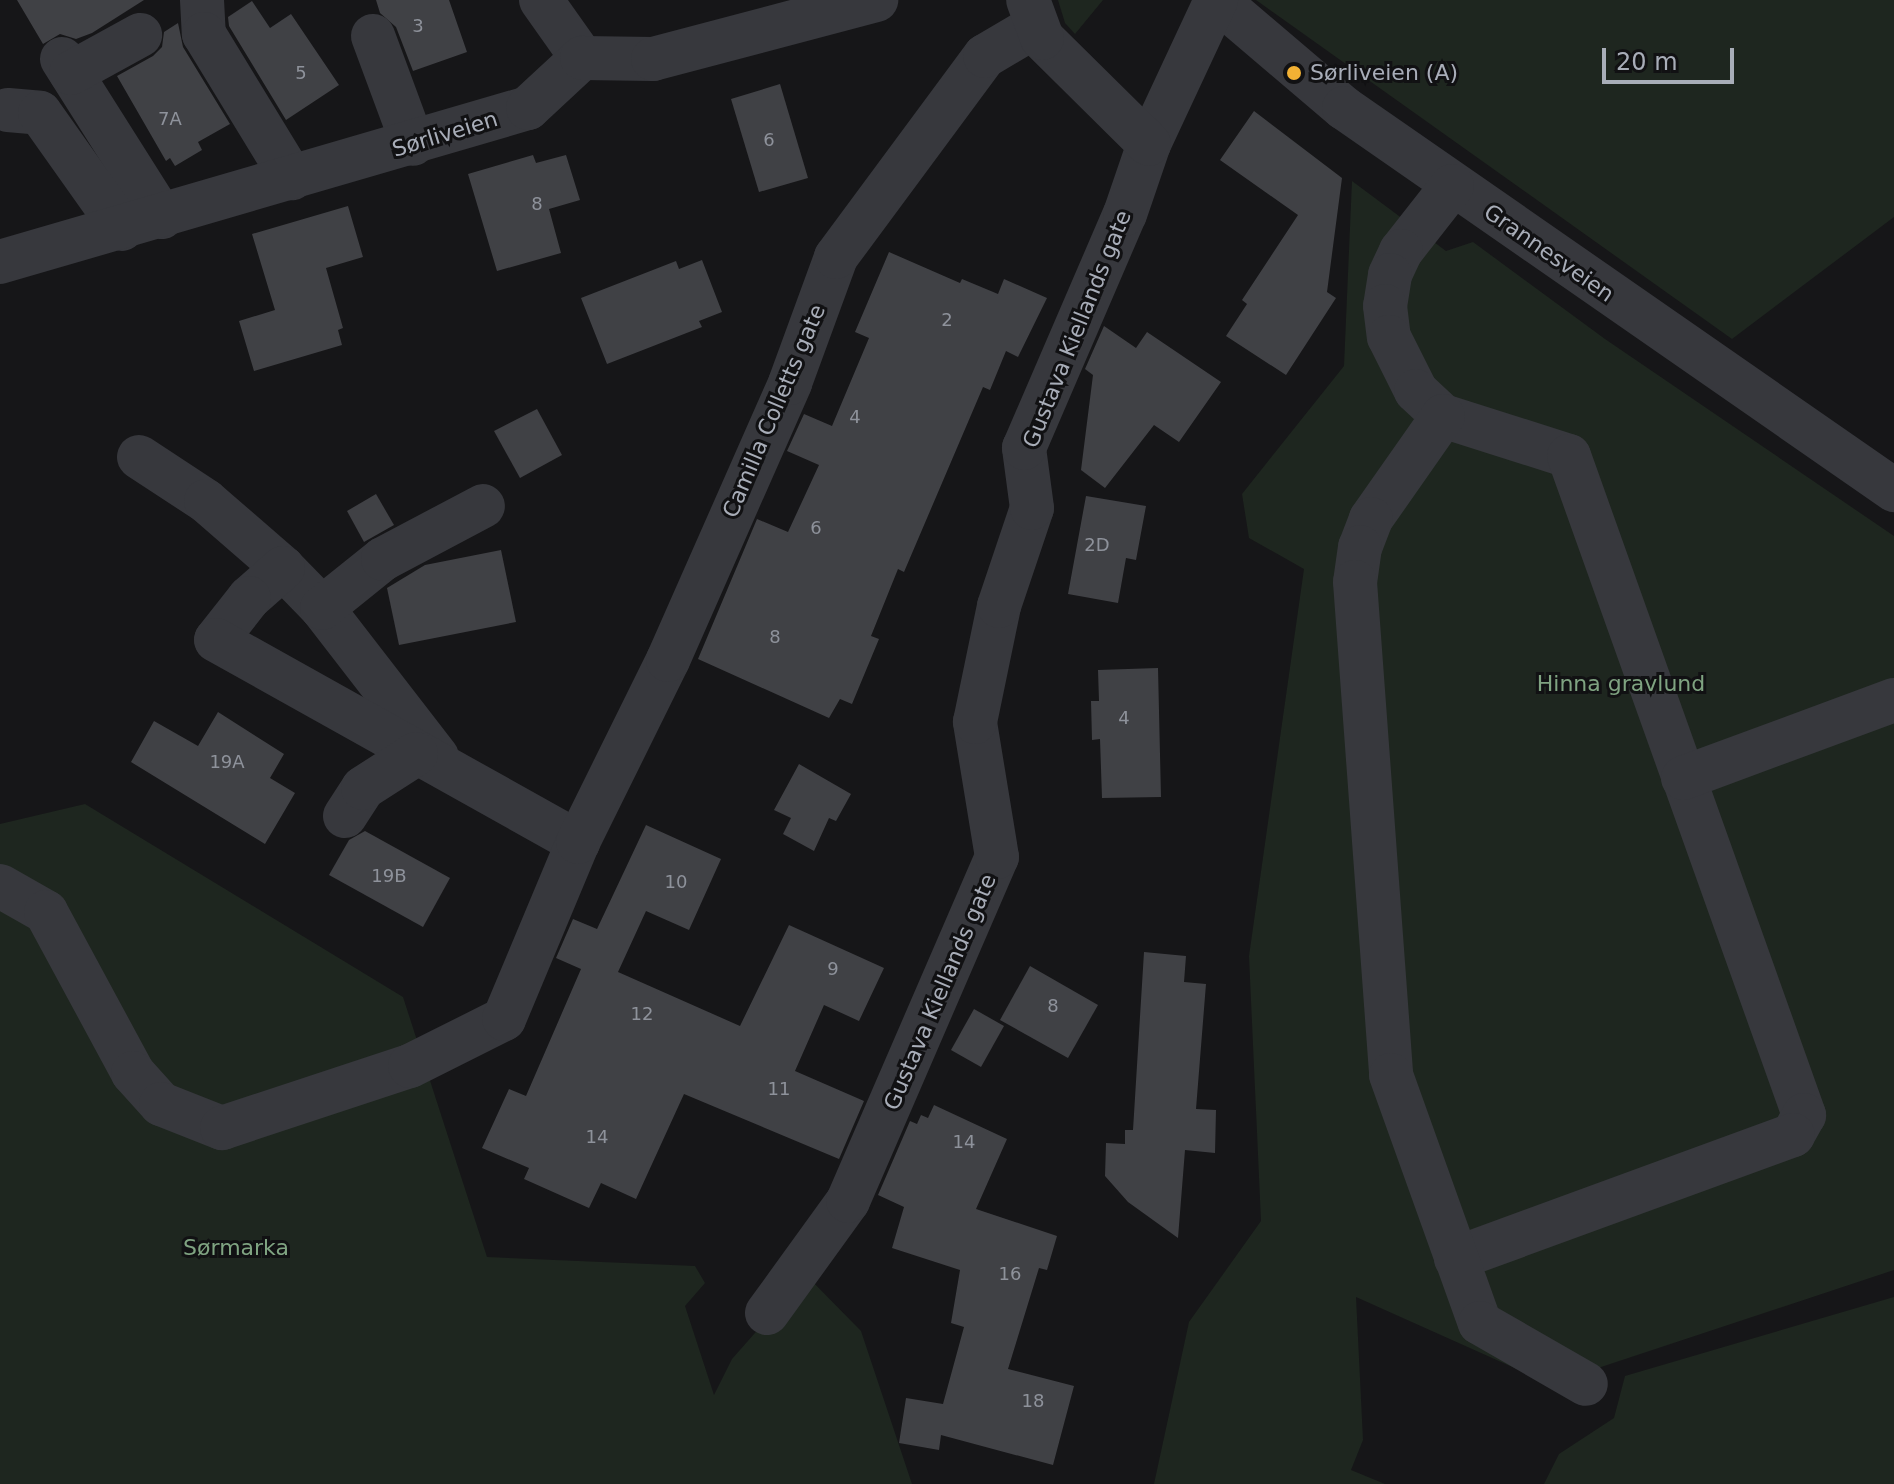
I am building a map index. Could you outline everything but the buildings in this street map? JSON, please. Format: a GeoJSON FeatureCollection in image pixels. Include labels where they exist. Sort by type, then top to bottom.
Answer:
{"type":"FeatureCollection","features":[{"type":"Feature","properties":{"kind":"street"},"geometry":{"type":"LineString","coordinates":[[202,0],[204,34],[218,48],[292,178]]}},
{"type":"Feature","properties":{"kind":"street"},"geometry":{"type":"LineString","coordinates":[[541,0],[582,58],[653,59],[876,0]]}},
{"type":"Feature","properties":{"kind":"street","name":"Grannesveien"},"geometry":{"type":"LineString","coordinates":[[1149,144],[1216,0],[1344,108],[1452,186],[1894,490]]}},
{"type":"Feature","properties":{"kind":"street"},"geometry":{"type":"LineString","coordinates":[[1031,14],[1149,144]]}},
{"type":"Feature","properties":{"kind":"street","name":"Camilla Colletts gate"},"geometry":{"type":"LineString","coordinates":[[0,886],[46,912],[133,1073],[161,1104],[222,1128],[410,1066],[504,1019],[578,842],[668,660],[790,383],[836,257],[985,56],[1031,14]]}},
{"type":"Feature","properties":{"kind":"street"},"geometry":{"type":"LineString","coordinates":[[140,35],[67,66],[142,223]]}},
{"type":"Feature","properties":{"kind":"street"},"geometry":{"type":"LineString","coordinates":[[373,36],[413,144]]}},
{"type":"Feature","properties":{"kind":"street","name":"Sørliveien"},"geometry":{"type":"LineString","coordinates":[[0,262],[528,108],[582,58]]}},
{"type":"Feature","properties":{"kind":"street"},"geometry":{"type":"LineString","coordinates":[[8,110],[40,113],[142,223]]}},
{"type":"Feature","properties":{"kind":"street","name":"Gustava Kiellands gate"},"geometry":{"type":"LineString","coordinates":[[767,1313],[848,1201],[997,857],[975,722],[999,606],[1032,508],[1024,448],[1125,214],[1149,144]]}},
{"type":"Feature","properties":{"kind":"street"},"geometry":{"type":"LineString","coordinates":[[1452,186],[1401,251],[1385,306],[1389,337],[1416,391],[1443,416],[1569,456],[1802,1106],[1804,1124],[1793,1135],[1456,1258]]}},
{"type":"Feature","properties":{"kind":"street"},"geometry":{"type":"LineString","coordinates":[[1443,416],[1371,519],[1360,547],[1355,582],[1391,1075],[1480,1323],[1586,1384]]}},
{"type":"Feature","properties":{"kind":"street"},"geometry":{"type":"LineString","coordinates":[[139,457],[206,501],[283,568],[322,608],[433,764]]}},
{"type":"Feature","properties":{"kind":"street"},"geometry":{"type":"LineString","coordinates":[[322,608],[383,559],[483,506]]}},
{"type":"Feature","properties":{"kind":"street"},"geometry":{"type":"LineString","coordinates":[[283,568],[249,598],[216,640],[433,764],[578,842]]}},
{"type":"Feature","properties":{"kind":"street"},"geometry":{"type":"LineString","coordinates":[[1683,778],[1894,700]]}},
{"type":"Feature","properties":{"kind":"street"},"geometry":{"type":"LineString","coordinates":[[345,816],[363,788],[433,764]]}},
{"type":"Feature","properties":{"kind":"green space"},"geometry":{"type":"Polygon","coordinates":[[[1058,0],[1103,0],[1075,34],[1065,23],[1058,0]]]}},
{"type":"Feature","properties":{"kind":"green space"},"geometry":{"type":"Polygon","coordinates":[[[1256,0],[1894,0],[1894,217],[1732,339],[1256,0]]]}},
{"type":"Feature","properties":{"kind":"green space","name":"Hinna gravlund"},"geometry":{"type":"Polygon","coordinates":[[[1352,181],[1446,251],[1473,242],[1605,339],[1894,536],[1894,1270],[1589,1371],[1519,1370],[1356,1297],[1363,1440],[1351,1470],[1385,1484],[1154,1484],[1189,1322],[1261,1221],[1249,956],[1304,569],[1249,538],[1242,494],[1344,366],[1352,181]]]}},
{"type":"Feature","properties":{"kind":"green space","name":"Sørmarka"},"geometry":{"type":"Polygon","coordinates":[[[85,804],[403,997],[487,1257],[695,1266],[705,1283],[685,1306],[714,1395],[732,1359],[806,1275],[861,1331],[912,1484],[0,1484],[0,824],[85,804]]]}},
{"type":"Feature","properties":{"kind":"green space"},"geometry":{"type":"Polygon","coordinates":[[[1894,1297],[1894,1484],[1544,1484],[1559,1454],[1614,1418],[1625,1376],[1894,1297]]]}},
{"type":"Feature","properties":{"kind":"place","name":"Sørliveien (A)"},"geometry":{"type":"Point","coordinates":[1294,73]}}]}
